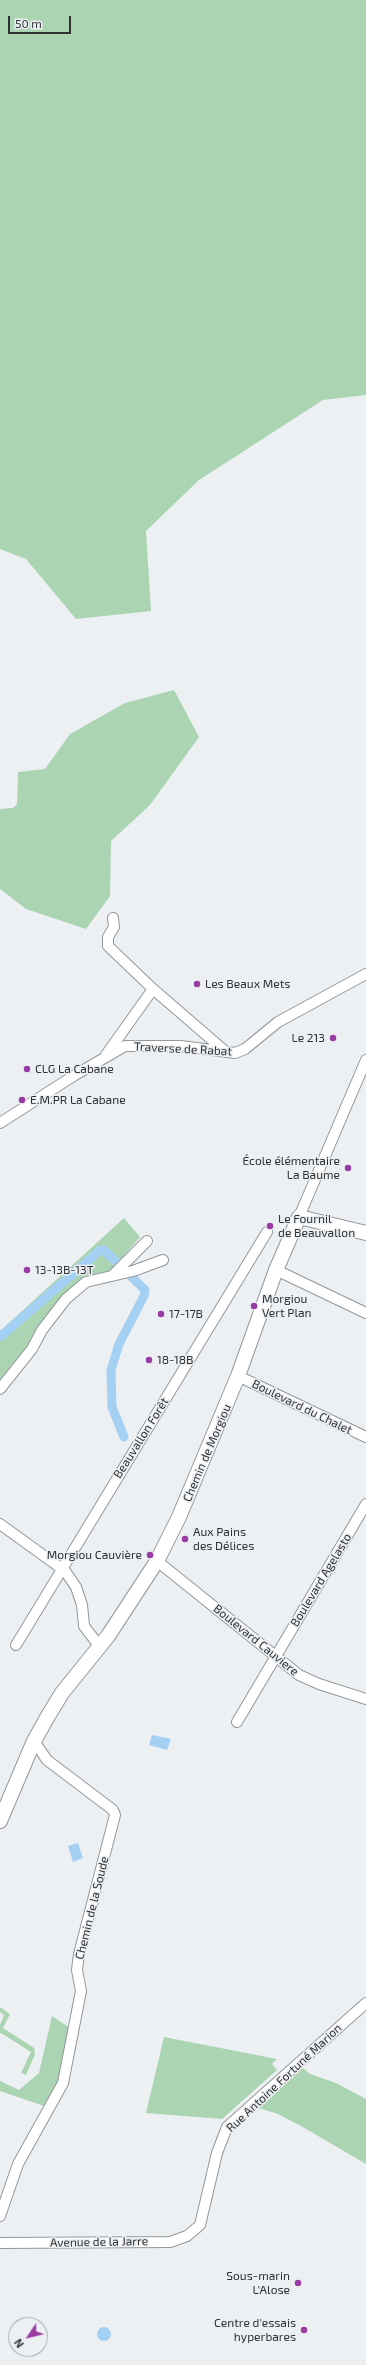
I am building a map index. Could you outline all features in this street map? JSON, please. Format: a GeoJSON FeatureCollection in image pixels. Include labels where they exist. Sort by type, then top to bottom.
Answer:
{"type":"FeatureCollection","features":[{"type":"Feature","properties":{"kind":"street"},"geometry":{"type":"LineString","coordinates":[[113,918],[114,927],[108,936],[108,946],[153,989],[226,1052]]}},
{"type":"Feature","properties":{"kind":"street","name":"Traverse de Rabat"},"geometry":{"type":"LineString","coordinates":[[0,1123],[125,1046],[137,1045],[235,1053],[245,1049],[278,1022],[366,974]]}},
{"type":"Feature","properties":{"kind":"street"},"geometry":{"type":"LineString","coordinates":[[104,1058],[153,989]]}},
{"type":"Feature","properties":{"kind":"street","name":"Chemin de Morgiou"},"geometry":{"type":"LineString","coordinates":[[0,1821],[34,1741],[62,1693],[100,1647],[157,1561],[200,1471],[238,1376],[276,1270],[366,1060]]}},
{"type":"Feature","properties":{"kind":"street"},"geometry":{"type":"LineString","coordinates":[[299,1217],[366,1233]]}},
{"type":"Feature","properties":{"kind":"street","name":"Beauvallon Forêt"},"geometry":{"type":"LineString","coordinates":[[16,1645],[267,1232]]}},
{"type":"Feature","properties":{"kind":"street"},"geometry":{"type":"LineString","coordinates":[[112,1276],[147,1241]]}},
{"type":"Feature","properties":{"kind":"street"},"geometry":{"type":"LineString","coordinates":[[0,1389],[32,1349],[42,1330],[66,1299],[86,1282],[112,1276],[163,1260]]}},
{"type":"Feature","properties":{"kind":"street"},"geometry":{"type":"LineString","coordinates":[[276,1270],[366,1313]]}},
{"type":"Feature","properties":{"kind":"street","name":"Boulevard du Chalet"},"geometry":{"type":"LineString","coordinates":[[238,1376],[366,1437]]}},
{"type":"Feature","properties":{"kind":"street","name":"Boulevard Agelasto"},"geometry":{"type":"LineString","coordinates":[[237,1722],[366,1504]]}},
{"type":"Feature","properties":{"kind":"street"},"geometry":{"type":"LineString","coordinates":[[0,1524],[62,1568],[76,1587],[82,1605],[84,1626],[100,1647]]}},
{"type":"Feature","properties":{"kind":"street","name":"Boulevard Cauviere"},"geometry":{"type":"LineString","coordinates":[[157,1561],[275,1657],[304,1678],[366,1698]]}},
{"type":"Feature","properties":{"kind":"street","name":"Chemin de la Soude"},"geometry":{"type":"LineString","coordinates":[[0,2216],[18,2164],[63,2083],[80,1992],[77,1970],[79,1954],[115,1815],[113,1810],[47,1760],[34,1741]]}},
{"type":"Feature","properties":{"kind":"street","name":"Rue Antoine Fortuné Marion"},"geometry":{"type":"LineString","coordinates":[[195,2230],[200,2225],[205,2212],[217,2153],[227,2127],[366,2003]]}},
{"type":"Feature","properties":{"kind":"street","name":"Avenue de la Jarre"},"geometry":{"type":"LineString","coordinates":[[5,2243],[170,2242],[187,2236],[195,2230]]}},
{"type":"Feature","properties":{"kind":"street"},"geometry":{"type":"LineString","coordinates":[[0,2252],[5,2243]]}},
{"type":"Feature","properties":{"kind":"green space"},"geometry":{"type":"Polygon","coordinates":[[[0,0],[366,0],[366,395],[323,400],[199,480],[146,531],[151,611],[76,619],[26,559],[0,549],[0,0]]]}},
{"type":"Feature","properties":{"kind":"green space"},"geometry":{"type":"Polygon","coordinates":[[[174,690],[199,737],[150,805],[111,841],[110,896],[86,929],[26,909],[0,889],[0,809],[13,808],[17,804],[18,772],[45,769],[70,734],[125,703],[174,690]]]}},
{"type":"Feature","properties":{"kind":"green space"},"geometry":{"type":"Polygon","coordinates":[[[124,1218],[140,1237],[110,1272],[84,1276],[40,1323],[27,1346],[0,1380],[0,1331],[124,1218]]]}},
{"type":"Feature","properties":{"kind":"green space"},"geometry":{"type":"Polygon","coordinates":[[[0,2007],[10,2014],[3,2028],[34,2048],[35,2054],[26,2075],[21,2073],[31,2052],[1,2033],[0,2034],[0,2025],[4,2015],[0,2012],[0,2007]]]}},
{"type":"Feature","properties":{"kind":"green space"},"geometry":{"type":"Polygon","coordinates":[[[52,2016],[70,2028],[60,2081],[44,2106],[0,2091],[0,2081],[19,2090],[39,2073],[52,2016]]]}},
{"type":"Feature","properties":{"kind":"green space"},"geometry":{"type":"Polygon","coordinates":[[[164,2037],[277,2059],[272,2064],[277,2070],[222,2119],[146,2113],[164,2037]]]}},
{"type":"Feature","properties":{"kind":"green space"},"geometry":{"type":"Polygon","coordinates":[[[303,2068],[310,2074],[336,2083],[366,2099],[366,2164],[301,2126],[278,2114],[259,2108],[303,2068]]]}},
{"type":"Feature","properties":{"kind":"water"},"geometry":{"type":"Polygon","coordinates":[[[152,1735],[171,1739],[167,1750],[149,1745],[152,1735]]]}},
{"type":"Feature","properties":{"kind":"water"},"geometry":{"type":"Polygon","coordinates":[[[78,1843],[83,1858],[73,1862],[68,1846],[78,1843]]]}},
{"type":"Feature","properties":{"kind":"water"},"geometry":{"type":"Polygon","coordinates":[[[104,2327],[109,2329],[111,2334],[109,2339],[104,2341],[99,2339],[97,2334],[99,2329],[104,2327]]]}},
{"type":"Feature","properties":{"kind":"waterway"},"geometry":{"type":"LineString","coordinates":[[0,1337],[99,1251],[104,1250],[145,1290],[144,1296],[119,1344],[111,1370],[112,1407],[124,1437]]}},
{"type":"Feature","properties":{"kind":"place","name":"Les Beaux Mets"},"geometry":{"type":"Point","coordinates":[197,984]}},
{"type":"Feature","properties":{"kind":"place","name":"Le 213"},"geometry":{"type":"Point","coordinates":[333,1038]}},
{"type":"Feature","properties":{"kind":"place","name":"CLG La Cabane"},"geometry":{"type":"Point","coordinates":[27,1069]}},
{"type":"Feature","properties":{"kind":"place","name":"E.M.PR La Cabane"},"geometry":{"type":"Point","coordinates":[22,1100]}},
{"type":"Feature","properties":{"kind":"place","name":"École élémentaire La Baume"},"geometry":{"type":"Point","coordinates":[348,1168]}},
{"type":"Feature","properties":{"kind":"place","name":"Le Fournil de Beauvallon"},"geometry":{"type":"Point","coordinates":[270,1226]}},
{"type":"Feature","properties":{"kind":"place","name":"13-13B-13T"},"geometry":{"type":"Point","coordinates":[27,1270]}},
{"type":"Feature","properties":{"kind":"place","name":"Morgiou Vert Plan"},"geometry":{"type":"Point","coordinates":[254,1306]}},
{"type":"Feature","properties":{"kind":"place","name":"17-17B"},"geometry":{"type":"Point","coordinates":[161,1314]}},
{"type":"Feature","properties":{"kind":"place","name":"18-18B"},"geometry":{"type":"Point","coordinates":[149,1360]}},
{"type":"Feature","properties":{"kind":"place","name":"Aux Pains des Délices"},"geometry":{"type":"Point","coordinates":[185,1539]}},
{"type":"Feature","properties":{"kind":"place","name":"Morgiou Cauvière"},"geometry":{"type":"Point","coordinates":[150,1555]}},
{"type":"Feature","properties":{"kind":"place","name":"Sous-marin L'Alose"},"geometry":{"type":"Point","coordinates":[298,2283]}},
{"type":"Feature","properties":{"kind":"place","name":"Centre d'essais hyperbares"},"geometry":{"type":"Point","coordinates":[304,2330]}}]}
